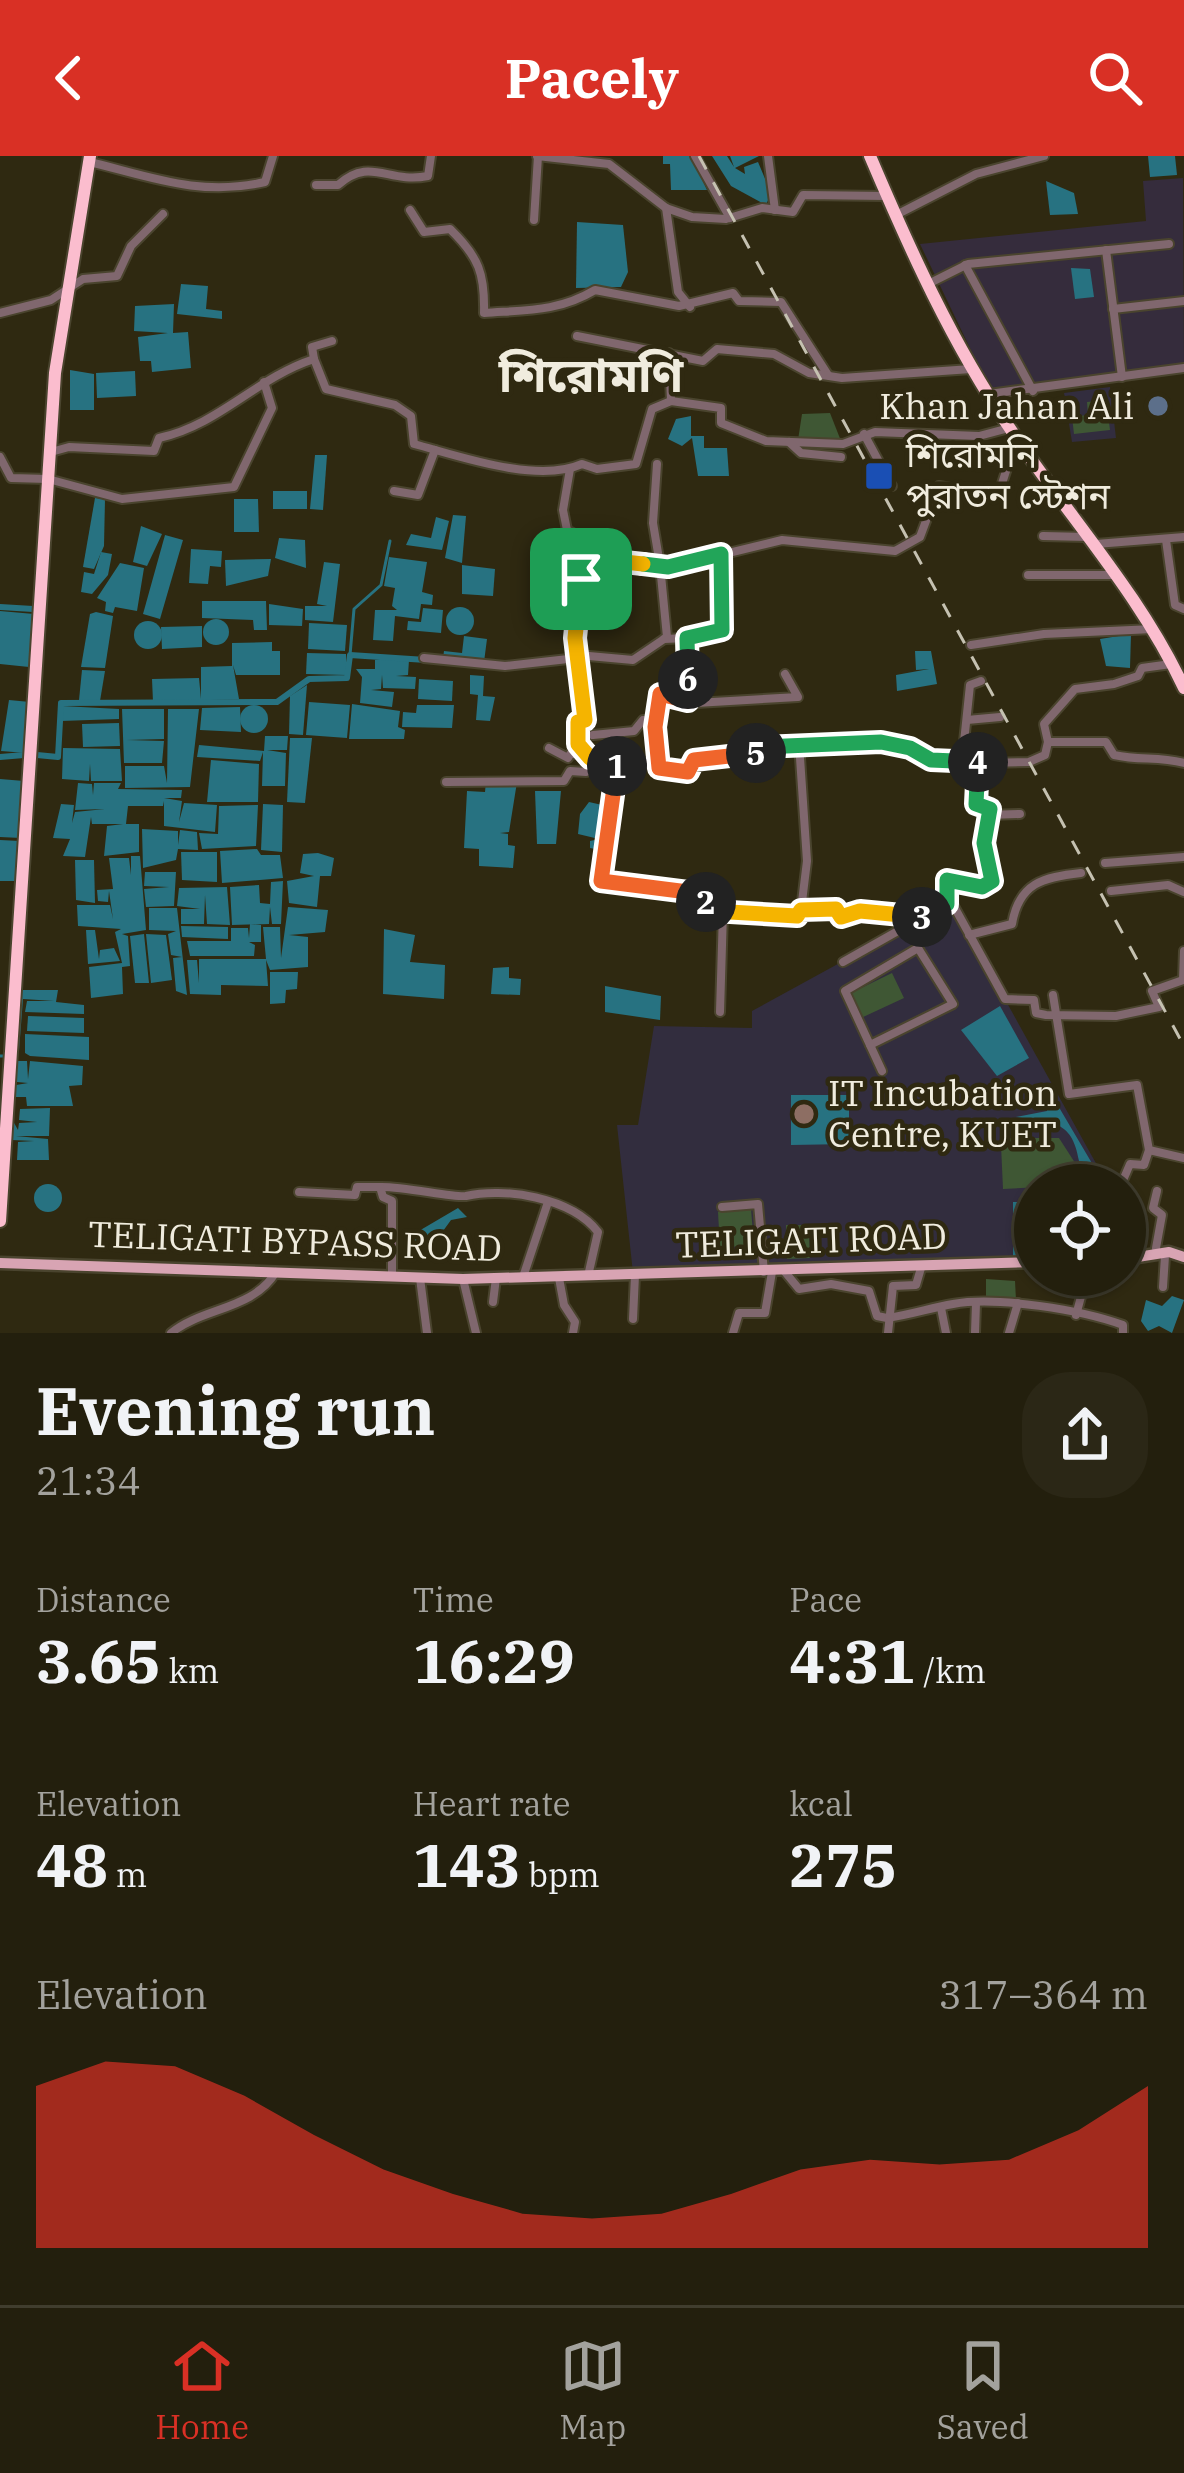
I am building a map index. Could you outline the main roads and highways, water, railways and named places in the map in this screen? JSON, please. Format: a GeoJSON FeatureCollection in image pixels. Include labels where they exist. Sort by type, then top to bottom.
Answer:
{"type":"FeatureCollection","features":[{"type":"Feature","properties":{"kind":"highway"},"geometry":{"type":"LineString","coordinates":[[870,156],[928,284],[988,395],[1154,629],[1184,688]]}},
{"type":"Feature","properties":{"kind":"highway"},"geometry":{"type":"LineString","coordinates":[[0,1221],[50,452],[66,293],[89,159]]}},
{"type":"Feature","properties":{"kind":"main road"},"geometry":{"type":"LineString","coordinates":[[1146,1255],[1163,1252],[1184,1257]]}},
{"type":"Feature","properties":{"kind":"main road","name":"TELIGATI BYPASS ROAD"},"geometry":{"type":"LineString","coordinates":[[0,1263],[392,1278],[588,1277]]}},
{"type":"Feature","properties":{"kind":"main road","name":"TELIGATI ROAD"},"geometry":{"type":"LineString","coordinates":[[588,1277],[1014,1263]]}},
{"type":"Feature","properties":{"kind":"water"},"geometry":{"type":"Polygon","coordinates":[[[663,156],[691,156],[707,190],[671,190],[670,164],[663,164],[663,156]]]}},
{"type":"Feature","properties":{"kind":"water"},"geometry":{"type":"Polygon","coordinates":[[[712,156],[727,156],[734,167],[730,156],[759,156],[735,168],[745,174],[744,167],[758,162],[771,193],[766,205],[731,186],[712,156]]]}},
{"type":"Feature","properties":{"kind":"water"},"geometry":{"type":"Polygon","coordinates":[[[1148,156],[1175,156],[1177,175],[1150,177],[1148,156]]]}},
{"type":"Feature","properties":{"kind":"water"},"geometry":{"type":"Polygon","coordinates":[[[1046,181],[1074,193],[1078,214],[1050,215],[1046,181]]]}},
{"type":"Feature","properties":{"kind":"water"},"geometry":{"type":"Polygon","coordinates":[[[577,222],[623,225],[628,272],[621,287],[576,288],[577,222]]]}},
{"type":"Feature","properties":{"kind":"water"},"geometry":{"type":"Polygon","coordinates":[[[1071,268],[1090,269],[1094,297],[1075,299],[1071,268]]]}},
{"type":"Feature","properties":{"kind":"water"},"geometry":{"type":"Polygon","coordinates":[[[181,284],[208,286],[206,309],[222,311],[222,319],[177,314],[181,284]]]}},
{"type":"Feature","properties":{"kind":"water"},"geometry":{"type":"Polygon","coordinates":[[[174,304],[173,333],[188,332],[191,368],[152,372],[151,361],[140,361],[138,337],[168,333],[134,331],[135,306],[174,304]]]}},
{"type":"Feature","properties":{"kind":"water"},"geometry":{"type":"Polygon","coordinates":[[[70,370],[94,374],[94,410],[70,410],[70,370]]]}},
{"type":"Feature","properties":{"kind":"water"},"geometry":{"type":"Polygon","coordinates":[[[135,371],[136,396],[97,398],[96,373],[135,371]]]}},
{"type":"Feature","properties":{"kind":"water"},"geometry":{"type":"Polygon","coordinates":[[[691,416],[691,436],[704,436],[704,448],[727,448],[729,476],[698,476],[692,438],[682,446],[668,439],[676,419],[691,416]]]}},
{"type":"Feature","properties":{"kind":"water"},"geometry":{"type":"Polygon","coordinates":[[[315,455],[327,455],[323,510],[310,509],[315,455]]]}},
{"type":"Feature","properties":{"kind":"water"},"geometry":{"type":"Polygon","coordinates":[[[273,491],[307,491],[307,509],[273,509],[273,491]]]}},
{"type":"Feature","properties":{"kind":"water"},"geometry":{"type":"Polygon","coordinates":[[[95,498],[105,499],[104,546],[94,569],[83,567],[95,498]]]}},
{"type":"Feature","properties":{"kind":"water"},"geometry":{"type":"Polygon","coordinates":[[[234,499],[258,499],[259,532],[234,532],[234,499]]]}},
{"type":"Feature","properties":{"kind":"water"},"geometry":{"type":"Polygon","coordinates":[[[453,515],[466,516],[462,563],[445,558],[453,515]]]}},
{"type":"Feature","properties":{"kind":"water"},"geometry":{"type":"Polygon","coordinates":[[[436,517],[449,521],[442,550],[406,545],[411,534],[431,538],[436,517]]]}},
{"type":"Feature","properties":{"kind":"water"},"geometry":{"type":"Polygon","coordinates":[[[141,526],[162,534],[147,566],[133,562],[141,526]]]}},
{"type":"Feature","properties":{"kind":"water"},"geometry":{"type":"Polygon","coordinates":[[[165,535],[183,540],[160,619],[143,614],[165,535]]]}},
{"type":"Feature","properties":{"kind":"water"},"geometry":{"type":"Polygon","coordinates":[[[279,538],[305,540],[306,568],[275,558],[279,538]]]}},
{"type":"Feature","properties":{"kind":"water"},"geometry":{"type":"Polygon","coordinates":[[[191,549],[222,551],[221,567],[210,566],[208,584],[189,583],[191,549]]]}},
{"type":"Feature","properties":{"kind":"water"},"geometry":{"type":"Polygon","coordinates":[[[101,552],[112,554],[108,575],[92,594],[81,592],[84,572],[94,574],[101,552]]]}},
{"type":"Feature","properties":{"kind":"water"},"geometry":{"type":"Polygon","coordinates":[[[389,557],[427,562],[422,592],[433,595],[432,605],[421,604],[419,619],[395,616],[393,641],[373,640],[375,610],[397,610],[392,606],[395,588],[384,586],[389,557]]]}},
{"type":"Feature","properties":{"kind":"water"},"geometry":{"type":"Polygon","coordinates":[[[271,559],[268,576],[226,586],[225,560],[271,559]]]}},
{"type":"Feature","properties":{"kind":"water"},"geometry":{"type":"Polygon","coordinates":[[[324,562],[340,564],[333,622],[305,620],[305,606],[327,606],[317,604],[324,562]]]}},
{"type":"Feature","properties":{"kind":"water"},"geometry":{"type":"Polygon","coordinates":[[[120,563],[144,568],[137,611],[115,607],[113,613],[105,611],[106,602],[97,598],[120,563]]]}},
{"type":"Feature","properties":{"kind":"water"},"geometry":{"type":"Polygon","coordinates":[[[462,565],[495,569],[493,596],[462,594],[462,565]]]}},
{"type":"Feature","properties":{"kind":"water"},"geometry":{"type":"Polygon","coordinates":[[[202,601],[266,601],[267,630],[254,630],[253,620],[202,618],[202,601]]]}},
{"type":"Feature","properties":{"kind":"water"},"geometry":{"type":"Polygon","coordinates":[[[269,604],[303,609],[302,626],[269,625],[269,604]]]}},
{"type":"Feature","properties":{"kind":"water"},"geometry":{"type":"Polygon","coordinates":[[[460,607],[470,611],[474,621],[470,631],[460,635],[450,631],[446,621],[450,611],[460,607]]]}},
{"type":"Feature","properties":{"kind":"water"},"geometry":{"type":"Polygon","coordinates":[[[423,608],[443,610],[441,633],[407,630],[408,621],[421,622],[423,608]]]}},
{"type":"Feature","properties":{"kind":"water"},"geometry":{"type":"Polygon","coordinates":[[[0,611],[34,614],[29,667],[0,664],[0,611]]]}},
{"type":"Feature","properties":{"kind":"water"},"geometry":{"type":"Polygon","coordinates":[[[90,614],[113,616],[105,668],[81,667],[90,614]]]}},
{"type":"Feature","properties":{"kind":"water"},"geometry":{"type":"Polygon","coordinates":[[[216,619],[229,632],[216,645],[203,632],[216,619]]]}},
{"type":"Feature","properties":{"kind":"water"},"geometry":{"type":"Polygon","coordinates":[[[148,621],[158,625],[162,635],[158,645],[148,649],[138,645],[134,635],[138,625],[148,621]]]}},
{"type":"Feature","properties":{"kind":"water"},"geometry":{"type":"Polygon","coordinates":[[[309,623],[347,625],[345,651],[308,649],[309,623]]]}},
{"type":"Feature","properties":{"kind":"water"},"geometry":{"type":"Polygon","coordinates":[[[202,626],[202,647],[162,649],[161,627],[202,626]]]}},
{"type":"Feature","properties":{"kind":"water"},"geometry":{"type":"Polygon","coordinates":[[[1131,634],[1130,668],[1106,666],[1100,639],[1131,634]]]}},
{"type":"Feature","properties":{"kind":"water"},"geometry":{"type":"Polygon","coordinates":[[[464,636],[487,639],[484,662],[443,658],[444,651],[462,653],[464,636]]]}},
{"type":"Feature","properties":{"kind":"water"},"geometry":{"type":"Polygon","coordinates":[[[272,642],[272,651],[280,651],[280,675],[236,675],[233,665],[239,699],[153,702],[152,679],[199,678],[201,699],[201,667],[232,666],[232,643],[272,642]]]}},
{"type":"Feature","properties":{"kind":"water"},"geometry":{"type":"Polygon","coordinates":[[[915,651],[931,651],[937,684],[897,691],[896,675],[929,669],[916,670],[915,651]]]}},
{"type":"Feature","properties":{"kind":"water"},"geometry":{"type":"Polygon","coordinates":[[[307,653],[346,654],[346,675],[306,674],[307,653]]]}},
{"type":"Feature","properties":{"kind":"water"},"geometry":{"type":"Polygon","coordinates":[[[375,660],[409,660],[408,675],[396,676],[416,677],[415,689],[383,688],[382,675],[381,689],[371,690],[394,692],[392,707],[360,703],[362,677],[356,669],[375,669],[375,660]]]}},
{"type":"Feature","properties":{"kind":"water"},"geometry":{"type":"Polygon","coordinates":[[[82,670],[105,671],[100,701],[79,700],[82,670]]]}},
{"type":"Feature","properties":{"kind":"water"},"geometry":{"type":"Polygon","coordinates":[[[470,675],[484,676],[483,696],[495,697],[490,721],[476,720],[478,695],[470,694],[470,675]]]}},
{"type":"Feature","properties":{"kind":"water"},"geometry":{"type":"Polygon","coordinates":[[[419,679],[453,681],[452,701],[418,699],[419,679]]]}},
{"type":"Feature","properties":{"kind":"water"},"geometry":{"type":"Polygon","coordinates":[[[307,685],[303,735],[289,734],[290,696],[307,685]]]}},
{"type":"Feature","properties":{"kind":"water"},"geometry":{"type":"Polygon","coordinates":[[[9,700],[30,702],[26,753],[1,751],[9,700]]]}},
{"type":"Feature","properties":{"kind":"water"},"geometry":{"type":"Polygon","coordinates":[[[309,702],[350,705],[347,738],[306,735],[309,702]]]}},
{"type":"Feature","properties":{"kind":"water"},"geometry":{"type":"Polygon","coordinates":[[[352,704],[400,711],[398,727],[405,730],[404,739],[349,739],[352,704]]]}},
{"type":"Feature","properties":{"kind":"water"},"geometry":{"type":"Polygon","coordinates":[[[254,705],[264,709],[268,719],[264,729],[254,733],[244,729],[240,719],[244,709],[254,705]]]}},
{"type":"Feature","properties":{"kind":"water"},"geometry":{"type":"Polygon","coordinates":[[[417,705],[454,705],[452,728],[402,727],[403,712],[416,713],[417,705]]]}},
{"type":"Feature","properties":{"kind":"water"},"geometry":{"type":"Polygon","coordinates":[[[62,706],[119,709],[119,719],[61,721],[62,706]]]}},
{"type":"Feature","properties":{"kind":"water"},"geometry":{"type":"Polygon","coordinates":[[[240,707],[241,732],[200,730],[202,708],[240,707]]]}},
{"type":"Feature","properties":{"kind":"water"},"geometry":{"type":"Polygon","coordinates":[[[122,709],[164,709],[164,739],[127,740],[164,741],[162,763],[124,763],[122,709]]]}},
{"type":"Feature","properties":{"kind":"water"},"geometry":{"type":"Polygon","coordinates":[[[168,709],[199,709],[190,787],[125,788],[125,766],[164,766],[167,783],[168,709]]]}},
{"type":"Feature","properties":{"kind":"water"},"geometry":{"type":"Polygon","coordinates":[[[119,723],[120,746],[83,747],[82,724],[119,723]]]}},
{"type":"Feature","properties":{"kind":"water"},"geometry":{"type":"Polygon","coordinates":[[[265,736],[288,736],[287,750],[267,750],[286,753],[285,786],[262,786],[263,752],[260,761],[197,757],[199,745],[264,751],[265,736]]]}},
{"type":"Feature","properties":{"kind":"water"},"geometry":{"type":"Polygon","coordinates":[[[290,738],[312,738],[305,803],[287,802],[290,738]]]}},
{"type":"Feature","properties":{"kind":"water"},"geometry":{"type":"Polygon","coordinates":[[[63,748],[120,749],[122,781],[91,781],[90,764],[89,781],[62,779],[63,748]]]}},
{"type":"Feature","properties":{"kind":"water"},"geometry":{"type":"Polygon","coordinates":[[[211,760],[259,764],[258,802],[207,802],[211,760]]]}},
{"type":"Feature","properties":{"kind":"water"},"geometry":{"type":"Polygon","coordinates":[[[0,779],[24,781],[21,838],[0,837],[0,779]]]}},
{"type":"Feature","properties":{"kind":"water"},"geometry":{"type":"Polygon","coordinates":[[[486,781],[517,782],[509,832],[500,833],[508,834],[508,845],[515,846],[513,868],[479,866],[479,849],[464,848],[467,791],[485,792],[486,781]]]}},
{"type":"Feature","properties":{"kind":"water"},"geometry":{"type":"Polygon","coordinates":[[[78,783],[92,784],[93,795],[94,783],[121,783],[118,789],[182,790],[181,798],[164,798],[182,801],[179,822],[184,803],[217,805],[215,832],[164,826],[164,801],[163,806],[128,806],[126,824],[139,824],[139,852],[104,856],[107,826],[123,824],[92,824],[91,817],[85,857],[63,856],[70,839],[53,838],[61,804],[74,805],[72,823],[75,812],[105,809],[75,810],[78,783]]]}},
{"type":"Feature","properties":{"kind":"water"},"geometry":{"type":"Polygon","coordinates":[[[535,791],[561,791],[556,844],[537,844],[535,791]]]}},
{"type":"Feature","properties":{"kind":"water"},"geometry":{"type":"Polygon","coordinates":[[[589,802],[611,807],[605,851],[590,848],[590,841],[599,839],[578,834],[580,814],[589,802]]]}},
{"type":"Feature","properties":{"kind":"water"},"geometry":{"type":"Polygon","coordinates":[[[263,804],[283,805],[282,852],[261,850],[263,804]]]}},
{"type":"Feature","properties":{"kind":"water"},"geometry":{"type":"Polygon","coordinates":[[[258,805],[256,846],[202,849],[199,833],[218,834],[219,806],[258,805]]]}},
{"type":"Feature","properties":{"kind":"water"},"geometry":{"type":"Polygon","coordinates":[[[142,829],[178,831],[178,845],[180,830],[197,832],[198,850],[178,849],[176,860],[143,868],[142,829]]]}},
{"type":"Feature","properties":{"kind":"water"},"geometry":{"type":"Polygon","coordinates":[[[0,840],[20,841],[19,881],[0,881],[0,840]]]}},
{"type":"Feature","properties":{"kind":"water"},"geometry":{"type":"Polygon","coordinates":[[[257,849],[261,855],[280,855],[283,878],[222,883],[220,851],[257,849]]]}},
{"type":"Feature","properties":{"kind":"water"},"geometry":{"type":"Polygon","coordinates":[[[181,852],[217,852],[217,882],[182,880],[181,852]]]}},
{"type":"Feature","properties":{"kind":"water"},"geometry":{"type":"Polygon","coordinates":[[[303,854],[334,858],[331,876],[320,876],[317,907],[289,903],[287,881],[314,876],[300,873],[303,854]]]}},
{"type":"Feature","properties":{"kind":"water"},"geometry":{"type":"Polygon","coordinates":[[[131,856],[140,856],[146,930],[122,934],[128,936],[130,966],[122,967],[123,994],[91,998],[89,967],[122,963],[115,932],[121,929],[78,926],[77,905],[110,905],[113,919],[109,891],[108,902],[98,901],[97,890],[113,889],[109,858],[129,858],[131,875],[131,856]]]}},
{"type":"Feature","properties":{"kind":"water"},"geometry":{"type":"Polygon","coordinates":[[[75,860],[94,860],[95,903],[76,900],[75,860]]]}},
{"type":"Feature","properties":{"kind":"water"},"geometry":{"type":"Polygon","coordinates":[[[145,872],[176,872],[174,906],[146,907],[144,889],[169,887],[144,886],[145,872]]]}},
{"type":"Feature","properties":{"kind":"water"},"geometry":{"type":"Polygon","coordinates":[[[283,881],[281,924],[272,924],[270,907],[269,924],[232,925],[230,887],[259,885],[260,903],[270,904],[271,882],[283,881]]]}},
{"type":"Feature","properties":{"kind":"water"},"geometry":{"type":"Polygon","coordinates":[[[227,887],[230,925],[207,924],[205,895],[204,924],[181,924],[181,909],[200,909],[177,906],[179,888],[227,887]]]}},
{"type":"Feature","properties":{"kind":"water"},"geometry":{"type":"Polygon","coordinates":[[[288,907],[328,910],[325,932],[289,935],[308,937],[308,967],[270,970],[266,960],[268,986],[221,985],[221,995],[190,994],[187,960],[197,960],[199,983],[199,959],[266,959],[263,927],[280,927],[281,958],[288,907]]]}},
{"type":"Feature","properties":{"kind":"water"},"geometry":{"type":"Polygon","coordinates":[[[149,908],[177,908],[187,995],[176,991],[173,958],[182,957],[171,955],[168,934],[176,931],[149,930],[149,908]]]}},
{"type":"Feature","properties":{"kind":"water"},"geometry":{"type":"Polygon","coordinates":[[[250,924],[261,925],[261,942],[249,942],[255,945],[254,956],[190,956],[187,941],[231,941],[231,928],[248,928],[249,938],[250,924]]]}},
{"type":"Feature","properties":{"kind":"water"},"geometry":{"type":"Polygon","coordinates":[[[181,926],[228,927],[228,939],[182,937],[181,926]]]}},
{"type":"Feature","properties":{"kind":"water"},"geometry":{"type":"Polygon","coordinates":[[[384,929],[415,935],[410,962],[445,965],[444,999],[383,994],[384,929]]]}},
{"type":"Feature","properties":{"kind":"water"},"geometry":{"type":"Polygon","coordinates":[[[86,930],[95,930],[99,959],[100,950],[114,948],[120,961],[88,964],[86,930]]]}},
{"type":"Feature","properties":{"kind":"water"},"geometry":{"type":"Polygon","coordinates":[[[144,934],[149,983],[135,983],[130,936],[144,934]]]}},
{"type":"Feature","properties":{"kind":"water"},"geometry":{"type":"Polygon","coordinates":[[[146,934],[166,935],[172,980],[151,983],[146,934]]]}},
{"type":"Feature","properties":{"kind":"water"},"geometry":{"type":"Polygon","coordinates":[[[509,967],[509,978],[521,979],[520,995],[491,994],[493,968],[509,967]]]}},
{"type":"Feature","properties":{"kind":"water"},"geometry":{"type":"Polygon","coordinates":[[[270,972],[298,972],[297,989],[286,990],[285,1003],[270,1004],[270,972]]]}},
{"type":"Feature","properties":{"kind":"water"},"geometry":{"type":"Polygon","coordinates":[[[605,986],[661,996],[660,1020],[605,1012],[605,986]]]}},
{"type":"Feature","properties":{"kind":"water"},"geometry":{"type":"Polygon","coordinates":[[[20,990],[58,990],[56,1002],[84,1005],[84,1014],[25,1012],[27,1001],[54,1001],[23,999],[19,1051],[20,990]]]}},
{"type":"Feature","properties":{"kind":"water"},"geometry":{"type":"Polygon","coordinates":[[[1000,1006],[1029,1058],[997,1076],[961,1030],[1000,1006]]]}},
{"type":"Feature","properties":{"kind":"water"},"geometry":{"type":"Polygon","coordinates":[[[28,1016],[84,1018],[84,1033],[27,1031],[28,1016]]]}},
{"type":"Feature","properties":{"kind":"water"},"geometry":{"type":"Polygon","coordinates":[[[25,1034],[89,1037],[89,1060],[30,1056],[25,1053],[25,1034]]]}},
{"type":"Feature","properties":{"kind":"water"},"geometry":{"type":"Polygon","coordinates":[[[17,1061],[27,1061],[28,1079],[30,1061],[83,1066],[82,1085],[69,1086],[73,1106],[27,1106],[26,1097],[15,1097],[16,1085],[28,1083],[17,1082],[17,1061]]]}},
{"type":"Feature","properties":{"kind":"water"},"geometry":{"type":"Polygon","coordinates":[[[1047,1087],[1092,1164],[1079,1161],[1071,1137],[1058,1125],[1016,1117],[1047,1111],[1047,1087]]]}},
{"type":"Feature","properties":{"kind":"water"},"geometry":{"type":"Polygon","coordinates":[[[791,1095],[849,1095],[849,1144],[791,1145],[791,1095]]]}},
{"type":"Feature","properties":{"kind":"water"},"geometry":{"type":"Polygon","coordinates":[[[50,1108],[49,1136],[16,1136],[48,1139],[49,1160],[17,1160],[18,1142],[34,1141],[12,1140],[13,1121],[18,1130],[19,1123],[37,1122],[19,1120],[20,1109],[50,1108]]]}},
{"type":"Feature","properties":{"kind":"water"},"geometry":{"type":"Polygon","coordinates":[[[48,1184],[58,1188],[62,1198],[58,1208],[48,1212],[38,1208],[34,1198],[38,1188],[48,1184]]]}},
{"type":"Feature","properties":{"kind":"water"},"geometry":{"type":"Polygon","coordinates":[[[458,1208],[467,1217],[451,1220],[430,1249],[412,1250],[412,1235],[458,1208]]]}},
{"type":"Feature","properties":{"kind":"water"},"geometry":{"type":"Polygon","coordinates":[[[1172,1296],[1184,1300],[1172,1333],[1159,1326],[1148,1331],[1141,1321],[1146,1300],[1162,1306],[1172,1296]]]}},
{"type":"Feature","properties":{"kind":"waterway"},"geometry":{"type":"LineString","coordinates":[[350,655],[354,609],[381,585],[390,541]]}},
{"type":"Feature","properties":{"kind":"waterway"},"geometry":{"type":"LineString","coordinates":[[0,607],[33,609]]}},
{"type":"Feature","properties":{"kind":"waterway"},"geometry":{"type":"LineString","coordinates":[[37,755],[58,757],[61,703],[277,702],[309,679],[347,678],[350,655],[426,660]]}},
{"type":"Feature","properties":{"kind":"waterway"},"geometry":{"type":"LineString","coordinates":[[0,757],[24,755]]}},
{"type":"Feature","properties":{"kind":"railway"},"geometry":{"type":"LineString","coordinates":[[699,156],[1184,1046]]}},
{"type":"Feature","properties":{"kind":"place","name":"Khan Jahan Ali"},"geometry":{"type":"Point","coordinates":[1158,406]}},
{"type":"Feature","properties":{"kind":"place","name":"শিরোমনি পুরাতন স্টেশন"},"geometry":{"type":"Point","coordinates":[879,476]}},
{"type":"Feature","properties":{"kind":"place","name":"IT Incubation Centre, KUET"},"geometry":{"type":"Point","coordinates":[804,1114]}},
{"type":"Feature","properties":{"kind":"district","name":"শিরোমণি"},"geometry":{"type":"Point","coordinates":[591,375]}}]}
